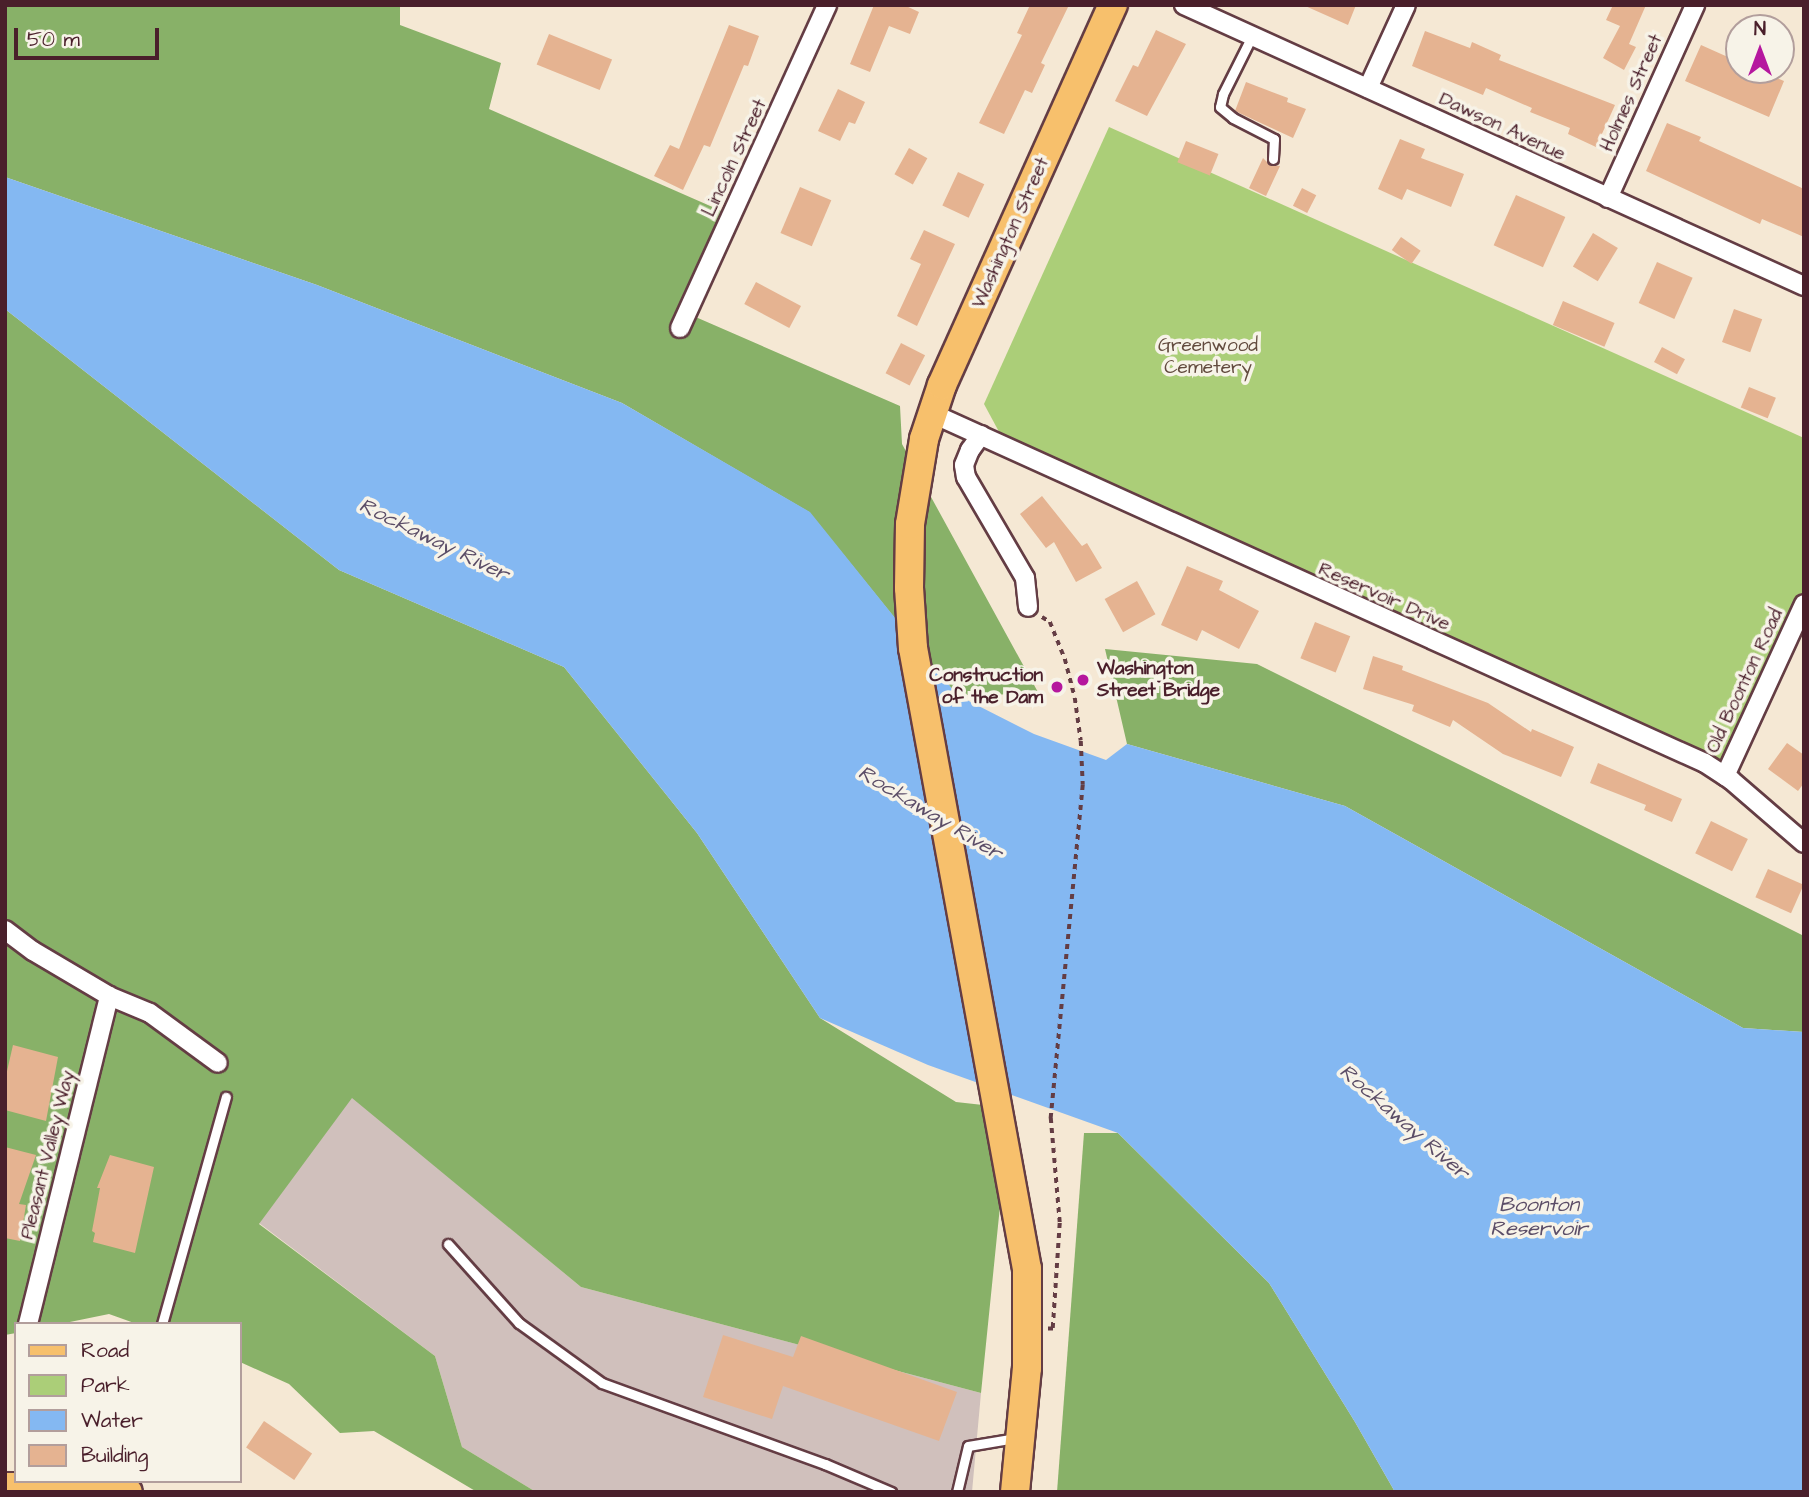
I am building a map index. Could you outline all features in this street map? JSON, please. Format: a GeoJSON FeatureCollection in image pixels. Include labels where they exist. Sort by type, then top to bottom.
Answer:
{"type":"FeatureCollection","features":[{"type":"Feature","properties":{"kind":"main road","name":"Washington Street"},"geometry":{"type":"LineString","coordinates":[[1014,1492],[1029,1329],[1026,1258],[913,648],[909,555],[919,464],[931,413],[1114,5]]}},
{"type":"Feature","properties":{"kind":"main road"},"geometry":{"type":"LineString","coordinates":[[16,1485],[128,1492]]}},
{"type":"Feature","properties":{"kind":"street","name":"Lincoln Street"},"geometry":{"type":"LineString","coordinates":[[680,328],[827,5]]}},
{"type":"Feature","properties":{"kind":"street","name":"Dawson Avenue"},"geometry":{"type":"LineString","coordinates":[[1184,5],[1804,286]]}},
{"type":"Feature","properties":{"kind":"street"},"geometry":{"type":"LineString","coordinates":[[1368,88],[1406,5]]}},
{"type":"Feature","properties":{"kind":"street","name":"Holmes Street"},"geometry":{"type":"LineString","coordinates":[[1608,198],[1695,5]]}},
{"type":"Feature","properties":{"kind":"street","name":"Reservoir Drive"},"geometry":{"type":"LineString","coordinates":[[931,413],[1705,763],[1725,776],[1804,844]]}},
{"type":"Feature","properties":{"kind":"street"},"geometry":{"type":"LineString","coordinates":[[981,435],[970,450],[964,465],[967,477],[1025,578],[1028,607]]}},
{"type":"Feature","properties":{"kind":"street","name":"Old Boonton Road"},"geometry":{"type":"LineString","coordinates":[[1725,776],[1804,604]]}},
{"type":"Feature","properties":{"kind":"street"},"geometry":{"type":"LineString","coordinates":[[5,930],[33,951],[109,996],[150,1013],[218,1063]]}},
{"type":"Feature","properties":{"kind":"street","name":"Pleasant Valley Way"},"geometry":{"type":"LineString","coordinates":[[28,1322],[109,996]]}},
{"type":"Feature","properties":{"kind":"lane"},"geometry":{"type":"LineString","coordinates":[[1252,36],[1223,94],[1220,107],[1233,118],[1274,139],[1273,159]]}},
{"type":"Feature","properties":{"kind":"lane"},"geometry":{"type":"LineString","coordinates":[[164,1322],[226,1097]]}},
{"type":"Feature","properties":{"kind":"lane"},"geometry":{"type":"LineString","coordinates":[[448,1244],[519,1323],[602,1383],[825,1464],[891,1492]]}},
{"type":"Feature","properties":{"kind":"lane"},"geometry":{"type":"LineString","coordinates":[[957,1492],[968,1446],[981,1441],[1020,1437]]}},
{"type":"Feature","properties":{"kind":"path"},"geometry":{"type":"LineString","coordinates":[[1028,607],[1050,622],[1070,679],[1081,741],[1083,785],[1051,1118],[1060,1223],[1053,1329],[1029,1329]]}},
{"type":"Feature","properties":{"kind":"shaded area"},"geometry":{"type":"Polygon","coordinates":[[[352,1097],[581,1287],[981,1393],[972,1492],[536,1492],[462,1447],[435,1356],[259,1223],[352,1097]]]}},
{"type":"Feature","properties":{"kind":"green space"},"geometry":{"type":"Polygon","coordinates":[[[5,5],[400,5],[400,25],[501,63],[489,109],[733,216],[691,315],[900,406],[902,444],[1039,694],[957,695],[809,512],[622,403],[317,285],[5,177],[5,5]]]}},
{"type":"Feature","properties":{"kind":"green space","name":"Greenwood Cemetery"},"geometry":{"type":"Polygon","coordinates":[[[1109,127],[1804,438],[1804,616],[1730,773],[1011,454],[984,404],[1109,127]]]}},
{"type":"Feature","properties":{"kind":"green space"},"geometry":{"type":"Polygon","coordinates":[[[5,309],[339,570],[564,667],[697,833],[820,1018],[956,1102],[1010,1108],[981,1393],[581,1287],[352,1098],[259,1224],[435,1356],[462,1447],[536,1492],[477,1492],[374,1431],[340,1433],[289,1384],[242,1363],[242,1322],[131,1322],[109,1314],[70,1322],[14,1322],[14,1333],[5,1335],[5,309]]]}},
{"type":"Feature","properties":{"kind":"green space"},"geometry":{"type":"Polygon","coordinates":[[[1105,649],[1257,664],[1804,936],[1804,1032],[1743,1028],[1345,806],[1127,744],[1105,649]]]}},
{"type":"Feature","properties":{"kind":"green space"},"geometry":{"type":"Polygon","coordinates":[[[1084,1133],[1118,1133],[1269,1283],[1395,1492],[1057,1492],[1084,1133]]]}},
{"type":"Feature","properties":{"kind":"water","name":"Boonton Reservoir"},"geometry":{"type":"Polygon","coordinates":[[[5,177],[317,285],[622,403],[810,512],[957,695],[1034,734],[1106,760],[1127,744],[1345,806],[1743,1028],[1804,1032],[1804,1492],[1395,1492],[1269,1283],[1118,1133],[928,1065],[820,1018],[697,833],[564,667],[339,570],[5,309],[5,177]]]}},
{"type":"Feature","properties":{"kind":"building"},"geometry":{"type":"Polygon","coordinates":[[[874,5],[904,5],[919,12],[910,34],[889,26],[870,72],[850,64],[874,5]]]}},
{"type":"Feature","properties":{"kind":"building"},"geometry":{"type":"Polygon","coordinates":[[[1030,5],[1069,5],[1041,63],[1045,65],[1032,93],[1025,90],[1004,134],[979,123],[1022,35],[1017,33],[1030,5]]]}},
{"type":"Feature","properties":{"kind":"building"},"geometry":{"type":"Polygon","coordinates":[[[1303,5],[1356,5],[1348,25],[1303,5]]]}},
{"type":"Feature","properties":{"kind":"building"},"geometry":{"type":"Polygon","coordinates":[[[1613,5],[1646,5],[1629,44],[1636,47],[1624,70],[1603,58],[1620,26],[1606,20],[1613,5]]]}},
{"type":"Feature","properties":{"kind":"building"},"geometry":{"type":"Polygon","coordinates":[[[729,25],[759,36],[710,147],[704,145],[683,190],[654,176],[670,145],[679,149],[729,25]]]}},
{"type":"Feature","properties":{"kind":"building"},"geometry":{"type":"Polygon","coordinates":[[[1156,30],[1186,44],[1147,116],[1115,101],[1133,65],[1138,67],[1156,30]]]}},
{"type":"Feature","properties":{"kind":"building"},"geometry":{"type":"Polygon","coordinates":[[[1425,31],[1470,48],[1472,42],[1501,55],[1499,60],[1615,105],[1596,147],[1568,134],[1570,128],[1530,112],[1532,108],[1486,88],[1483,95],[1412,66],[1425,31]]]}},
{"type":"Feature","properties":{"kind":"building"},"geometry":{"type":"Polygon","coordinates":[[[549,34],[612,59],[600,90],[537,65],[549,34]]]}},
{"type":"Feature","properties":{"kind":"building"},"geometry":{"type":"Polygon","coordinates":[[[1701,45],[1725,56],[1725,84],[1783,84],[1769,117],[1685,81],[1701,45]]]}},
{"type":"Feature","properties":{"kind":"building"},"geometry":{"type":"Polygon","coordinates":[[[1246,82],[1288,98],[1287,102],[1306,109],[1293,138],[1235,111],[1246,82]]]}},
{"type":"Feature","properties":{"kind":"building"},"geometry":{"type":"Polygon","coordinates":[[[838,89],[865,102],[855,124],[849,122],[840,141],[818,131],[838,89]]]}},
{"type":"Feature","properties":{"kind":"building"},"geometry":{"type":"Polygon","coordinates":[[[1667,123],[1701,137],[1699,141],[1804,189],[1804,237],[1762,219],[1760,224],[1646,171],[1667,123]]]}},
{"type":"Feature","properties":{"kind":"building"},"geometry":{"type":"Polygon","coordinates":[[[1400,139],[1425,149],[1421,158],[1464,174],[1451,207],[1407,189],[1402,200],[1378,189],[1400,139]]]}},
{"type":"Feature","properties":{"kind":"building"},"geometry":{"type":"Polygon","coordinates":[[[1186,141],[1218,154],[1210,175],[1177,162],[1186,141]]]}},
{"type":"Feature","properties":{"kind":"building"},"geometry":{"type":"Polygon","coordinates":[[[909,148],[927,158],[913,184],[894,174],[909,148]]]}},
{"type":"Feature","properties":{"kind":"building"},"geometry":{"type":"Polygon","coordinates":[[[1263,158],[1270,165],[1280,166],[1266,196],[1249,188],[1263,158]]]}},
{"type":"Feature","properties":{"kind":"building"},"geometry":{"type":"Polygon","coordinates":[[[958,172],[984,184],[969,218],[942,206],[958,172]]]}},
{"type":"Feature","properties":{"kind":"building"},"geometry":{"type":"Polygon","coordinates":[[[800,187],[831,200],[812,246],[780,233],[800,187]]]}},
{"type":"Feature","properties":{"kind":"building"},"geometry":{"type":"Polygon","coordinates":[[[1302,188],[1316,195],[1307,213],[1293,206],[1302,188]]]}},
{"type":"Feature","properties":{"kind":"building"},"geometry":{"type":"Polygon","coordinates":[[[1516,195],[1565,217],[1543,267],[1494,245],[1516,195]]]}},
{"type":"Feature","properties":{"kind":"building"},"geometry":{"type":"Polygon","coordinates":[[[924,230],[955,244],[917,326],[897,316],[921,264],[910,259],[924,230]]]}},
{"type":"Feature","properties":{"kind":"building"},"geometry":{"type":"Polygon","coordinates":[[[1593,233],[1618,248],[1598,281],[1573,266],[1593,233]]]}},
{"type":"Feature","properties":{"kind":"building"},"geometry":{"type":"Polygon","coordinates":[[[1401,237],[1421,251],[1411,264],[1392,250],[1401,237]]]}},
{"type":"Feature","properties":{"kind":"building"},"geometry":{"type":"Polygon","coordinates":[[[1657,262],[1693,278],[1674,319],[1639,303],[1657,262]]]}},
{"type":"Feature","properties":{"kind":"building"},"geometry":{"type":"Polygon","coordinates":[[[756,282],[801,306],[789,328],[744,304],[756,282]]]}},
{"type":"Feature","properties":{"kind":"building"},"geometry":{"type":"Polygon","coordinates":[[[1563,301],[1615,323],[1604,347],[1553,325],[1563,301]]]}},
{"type":"Feature","properties":{"kind":"building"},"geometry":{"type":"Polygon","coordinates":[[[1734,309],[1762,319],[1750,352],[1722,342],[1734,309]]]}},
{"type":"Feature","properties":{"kind":"building"},"geometry":{"type":"Polygon","coordinates":[[[901,343],[925,355],[910,386],[886,373],[901,343]]]}},
{"type":"Feature","properties":{"kind":"building"},"geometry":{"type":"Polygon","coordinates":[[[1662,347],[1685,359],[1677,374],[1654,362],[1662,347]]]}},
{"type":"Feature","properties":{"kind":"building"},"geometry":{"type":"Polygon","coordinates":[[[1749,387],[1776,398],[1768,418],[1741,407],[1749,387]]]}},
{"type":"Feature","properties":{"kind":"building"},"geometry":{"type":"Polygon","coordinates":[[[1042,496],[1082,546],[1087,543],[1102,568],[1076,582],[1054,542],[1046,548],[1020,514],[1042,496]]]}},
{"type":"Feature","properties":{"kind":"building"},"geometry":{"type":"Polygon","coordinates":[[[1187,566],[1223,581],[1219,590],[1259,611],[1239,649],[1202,630],[1197,641],[1161,625],[1187,566]]]}},
{"type":"Feature","properties":{"kind":"building"},"geometry":{"type":"Polygon","coordinates":[[[1137,581],[1155,614],[1123,632],[1105,599],[1137,581]]]}},
{"type":"Feature","properties":{"kind":"building"},"geometry":{"type":"Polygon","coordinates":[[[1315,622],[1350,636],[1336,672],[1300,658],[1315,622]]]}},
{"type":"Feature","properties":{"kind":"building"},"geometry":{"type":"Polygon","coordinates":[[[1373,656],[1488,703],[1531,732],[1532,729],[1574,747],[1561,777],[1503,754],[1453,720],[1450,727],[1412,711],[1414,705],[1363,689],[1373,656]]]}},
{"type":"Feature","properties":{"kind":"building"},"geometry":{"type":"Polygon","coordinates":[[[1787,743],[1804,755],[1804,783],[1798,791],[1768,769],[1787,743]]]}},
{"type":"Feature","properties":{"kind":"building"},"geometry":{"type":"Polygon","coordinates":[[[1598,763],[1682,799],[1672,822],[1644,810],[1646,805],[1590,783],[1598,763]]]}},
{"type":"Feature","properties":{"kind":"building"},"geometry":{"type":"Polygon","coordinates":[[[1711,821],[1748,839],[1732,871],[1695,853],[1711,821]]]}},
{"type":"Feature","properties":{"kind":"building"},"geometry":{"type":"Polygon","coordinates":[[[1768,869],[1804,885],[1791,913],[1755,897],[1768,869]]]}},
{"type":"Feature","properties":{"kind":"building"},"geometry":{"type":"Polygon","coordinates":[[[13,1045],[58,1057],[46,1121],[5,1110],[5,1080],[13,1045]]]}},
{"type":"Feature","properties":{"kind":"building"},"geometry":{"type":"Polygon","coordinates":[[[5,1147],[36,1155],[19,1204],[26,1205],[20,1241],[5,1238],[5,1147]]]}},
{"type":"Feature","properties":{"kind":"building"},"geometry":{"type":"Polygon","coordinates":[[[110,1155],[154,1167],[135,1253],[93,1242],[95,1233],[92,1231],[100,1188],[97,1188],[110,1155]]]}},
{"type":"Feature","properties":{"kind":"building"},"geometry":{"type":"Polygon","coordinates":[[[723,1335],[793,1357],[801,1336],[957,1392],[939,1441],[783,1386],[772,1419],[703,1397],[723,1335]]]}},
{"type":"Feature","properties":{"kind":"building"},"geometry":{"type":"Polygon","coordinates":[[[264,1421],[312,1453],[294,1480],[246,1448],[264,1421]]]}},
{"type":"Feature","properties":{"kind":"place","name":"Washington Street Bridge"},"geometry":{"type":"Point","coordinates":[1083,680]}},
{"type":"Feature","properties":{"kind":"place","name":"Construction of the Dam"},"geometry":{"type":"Point","coordinates":[1057,687]}},
{"type":"Feature","properties":{"kind":"water label","name":"Rockaway River"},"geometry":{"type":"Point","coordinates":[434,540]}},
{"type":"Feature","properties":{"kind":"water label","name":"Rockaway River"},"geometry":{"type":"Point","coordinates":[930,813]}},
{"type":"Feature","properties":{"kind":"water label","name":"Rockaway River"},"geometry":{"type":"Point","coordinates":[1404,1122]}}]}
